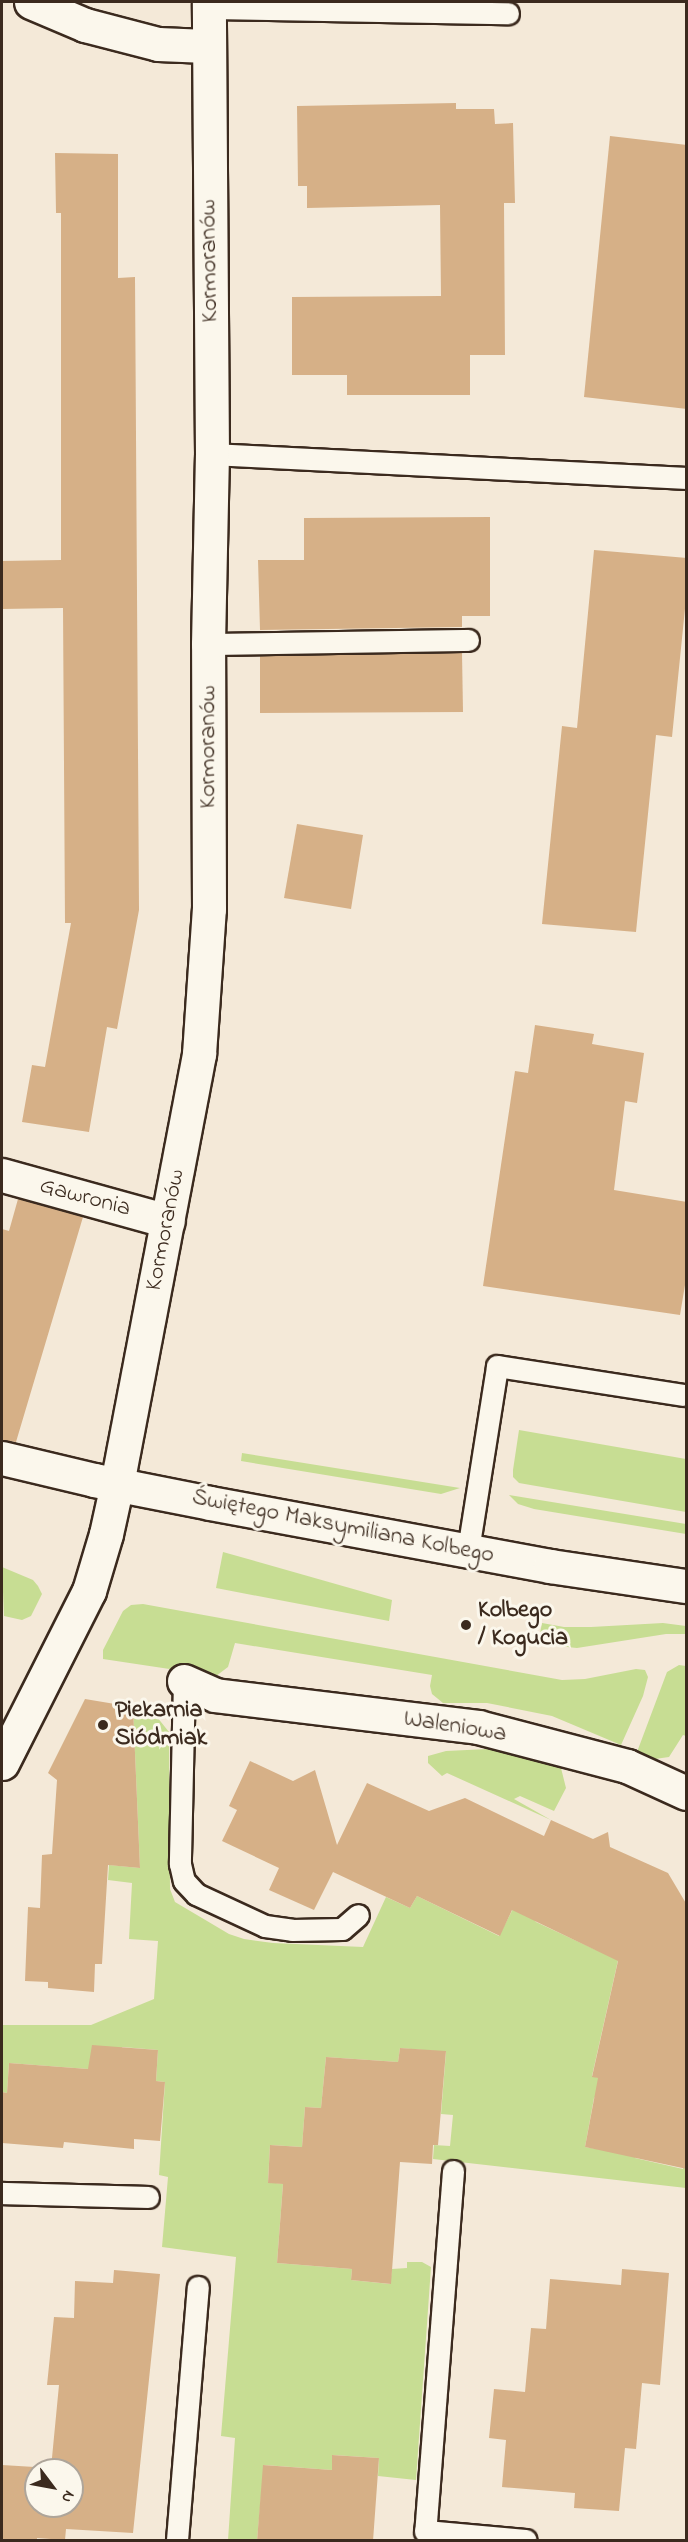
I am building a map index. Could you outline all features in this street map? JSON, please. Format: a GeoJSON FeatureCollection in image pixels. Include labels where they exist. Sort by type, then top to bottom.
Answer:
{"type":"FeatureCollection","features":[{"type":"Feature","properties":{"kind":"street"},"geometry":{"type":"LineString","coordinates":[[31,2],[85,25],[158,44],[207,46]]}},
{"type":"Feature","properties":{"kind":"street","name":"Kormoranów"},"geometry":{"type":"LineString","coordinates":[[2,1763],[89,1591],[117,1484],[199,1054],[208,920],[208,644],[212,454],[207,46],[209,5]]}},
{"type":"Feature","properties":{"kind":"street","name":"Gawronia"},"geometry":{"type":"LineString","coordinates":[[2,1175],[168,1221]]}},
{"type":"Feature","properties":{"kind":"street","name":"Świętego Maksymiliana Kolbego"},"geometry":{"type":"LineString","coordinates":[[2,1458],[117,1484],[550,1566],[687,1586]]}},
{"type":"Feature","properties":{"kind":"street","name":"Waleniowa"},"geometry":{"type":"LineString","coordinates":[[184,1681],[215,1695],[478,1727],[627,1766],[687,1793]]}},
{"type":"Feature","properties":{"kind":"lane"},"geometry":{"type":"LineString","coordinates":[[209,5],[508,13]]}},
{"type":"Feature","properties":{"kind":"lane"},"geometry":{"type":"LineString","coordinates":[[212,454],[687,478]]}},
{"type":"Feature","properties":{"kind":"lane"},"geometry":{"type":"LineString","coordinates":[[208,644],[468,640]]}},
{"type":"Feature","properties":{"kind":"lane"},"geometry":{"type":"LineString","coordinates":[[468,1550],[497,1366],[684,1395]]}},
{"type":"Feature","properties":{"kind":"lane"},"geometry":{"type":"LineString","coordinates":[[184,1681],[180,1864],[184,1881],[196,1894],[265,1926],[292,1930],[342,1929],[358,1915]]}},
{"type":"Feature","properties":{"kind":"lane"},"geometry":{"type":"LineString","coordinates":[[453,2171],[425,2531],[526,2541]]}},
{"type":"Feature","properties":{"kind":"lane"},"geometry":{"type":"LineString","coordinates":[[2,2193],[148,2197]]}},
{"type":"Feature","properties":{"kind":"lane"},"geometry":{"type":"LineString","coordinates":[[177,2541],[198,2287]]}},
{"type":"Feature","properties":{"kind":"green space"},"geometry":{"type":"Polygon","coordinates":[[[519,1430],[686,1459],[686,1512],[519,1483],[513,1477],[513,1470],[519,1430]]]}},
{"type":"Feature","properties":{"kind":"green space"},"geometry":{"type":"Polygon","coordinates":[[[242,1453],[460,1488],[441,1494],[241,1461],[242,1453]]]}},
{"type":"Feature","properties":{"kind":"green space"},"geometry":{"type":"Polygon","coordinates":[[[509,1495],[686,1524],[686,1534],[534,1509],[518,1504],[509,1495]]]}},
{"type":"Feature","properties":{"kind":"green space"},"geometry":{"type":"Polygon","coordinates":[[[223,1552],[392,1600],[389,1621],[216,1588],[223,1552]]]}},
{"type":"Feature","properties":{"kind":"green space"},"geometry":{"type":"Polygon","coordinates":[[[2,1567],[33,1580],[38,1586],[42,1594],[31,1616],[22,1620],[4,1616],[2,1567]]]}},
{"type":"Feature","properties":{"kind":"green space"},"geometry":{"type":"Polygon","coordinates":[[[143,1604],[562,1680],[585,1679],[636,1669],[645,1670],[648,1677],[643,1696],[621,1745],[552,1716],[487,1703],[443,1703],[432,1694],[430,1686],[432,1675],[235,1643],[228,1667],[216,1676],[103,1659],[103,1650],[123,1611],[131,1605],[143,1604]]]}},
{"type":"Feature","properties":{"kind":"green space"},"geometry":{"type":"Polygon","coordinates":[[[542,1623],[564,1627],[591,1627],[663,1623],[686,1626],[686,1634],[666,1634],[577,1648],[538,1644],[542,1623]]]}},
{"type":"Feature","properties":{"kind":"green space"},"geometry":{"type":"Polygon","coordinates":[[[679,1665],[686,1666],[686,1736],[683,1735],[669,1757],[655,1759],[637,1752],[667,1672],[679,1665]]]}},
{"type":"Feature","properties":{"kind":"green space"},"geometry":{"type":"Polygon","coordinates":[[[133,1707],[145,1709],[157,1717],[169,1732],[170,1889],[175,1902],[229,1934],[244,1939],[273,1943],[363,1947],[386,1897],[410,1908],[417,1896],[499,1936],[518,1899],[536,1922],[596,1950],[621,1947],[592,2076],[613,2082],[594,2098],[585,2147],[603,2150],[637,2148],[635,2158],[683,2169],[686,2153],[686,2188],[433,2159],[434,2145],[450,2146],[453,2115],[441,2114],[446,2052],[400,2048],[398,2062],[326,2057],[321,2108],[305,2107],[302,2147],[270,2145],[268,2182],[283,2184],[277,2263],[352,2269],[351,2280],[390,2284],[392,2269],[407,2268],[407,2262],[422,2262],[431,2267],[416,2480],[378,2476],[379,2458],[333,2455],[332,2470],[264,2465],[257,2540],[228,2540],[235,2438],[221,2436],[236,2257],[162,2247],[168,2177],[159,2175],[165,2082],[156,2081],[158,2050],[122,2047],[120,2064],[88,2069],[9,2063],[7,2093],[2,2092],[2,2025],[91,2025],[154,1999],[158,1941],[129,1939],[132,1883],[108,1880],[109,1865],[140,1868],[133,1707]]]}},
{"type":"Feature","properties":{"kind":"green space"},"geometry":{"type":"Polygon","coordinates":[[[488,1749],[561,1768],[566,1788],[554,1811],[520,1796],[514,1799],[551,1820],[447,1773],[442,1776],[428,1763],[428,1756],[446,1751],[488,1749]]]}},
{"type":"Feature","properties":{"kind":"building"},"geometry":{"type":"Polygon","coordinates":[[[456,103],[456,109],[494,109],[495,124],[513,123],[515,203],[504,203],[505,355],[470,355],[470,395],[347,395],[347,375],[292,375],[292,297],[441,296],[440,205],[307,208],[307,186],[298,186],[297,106],[456,103]]]}},
{"type":"Feature","properties":{"kind":"building"},"geometry":{"type":"Polygon","coordinates":[[[610,136],[687,145],[687,409],[584,397],[610,136]]]}},
{"type":"Feature","properties":{"kind":"building"},"geometry":{"type":"Polygon","coordinates":[[[55,153],[118,154],[118,278],[135,277],[139,910],[117,1029],[107,1027],[89,1132],[22,1122],[32,1065],[45,1067],[71,923],[65,923],[63,608],[2,609],[2,561],[61,560],[61,213],[56,213],[55,153]]]}},
{"type":"Feature","properties":{"kind":"building"},"geometry":{"type":"Polygon","coordinates":[[[490,517],[490,616],[462,616],[462,627],[260,630],[258,560],[304,560],[304,518],[490,517]]]}},
{"type":"Feature","properties":{"kind":"building"},"geometry":{"type":"Polygon","coordinates":[[[594,550],[687,558],[687,589],[672,737],[656,735],[636,932],[542,924],[562,726],[577,728],[594,550]]]}},
{"type":"Feature","properties":{"kind":"building"},"geometry":{"type":"Polygon","coordinates":[[[462,653],[463,712],[260,713],[260,656],[462,653]]]}},
{"type":"Feature","properties":{"kind":"building"},"geometry":{"type":"Polygon","coordinates":[[[297,824],[363,835],[351,909],[284,898],[297,824]]]}},
{"type":"Feature","properties":{"kind":"building"},"geometry":{"type":"Polygon","coordinates":[[[535,1025],[594,1034],[592,1044],[644,1053],[637,1103],[625,1101],[614,1190],[687,1202],[687,1273],[680,1315],[483,1286],[515,1071],[528,1073],[535,1025]]]}},
{"type":"Feature","properties":{"kind":"building"},"geometry":{"type":"Polygon","coordinates":[[[18,1199],[83,1217],[16,1442],[2,1440],[2,1229],[9,1231],[18,1199]]]}},
{"type":"Feature","properties":{"kind":"building"},"geometry":{"type":"Polygon","coordinates":[[[85,1699],[133,1707],[140,1868],[108,1865],[102,1964],[95,1964],[94,1992],[48,1988],[48,1982],[25,1981],[28,1907],[40,1908],[42,1855],[52,1854],[57,1780],[48,1773],[85,1699]]]}},
{"type":"Feature","properties":{"kind":"building"},"geometry":{"type":"Polygon","coordinates":[[[250,1761],[293,1781],[315,1770],[337,1845],[367,1783],[429,1811],[465,1798],[544,1836],[551,1820],[593,1839],[608,1832],[610,1847],[668,1873],[687,1905],[687,2169],[585,2147],[598,2078],[592,2077],[618,1961],[512,1910],[500,1936],[417,1896],[410,1908],[333,1872],[314,1910],[269,1890],[279,1868],[222,1841],[237,1810],[229,1806],[250,1761]]]}},
{"type":"Feature","properties":{"kind":"building"},"geometry":{"type":"Polygon","coordinates":[[[92,2045],[158,2050],[156,2081],[165,2082],[160,2141],[134,2139],[134,2149],[64,2142],[63,2148],[2,2143],[2,2092],[7,2093],[9,2063],[88,2069],[92,2045]]]}},
{"type":"Feature","properties":{"kind":"building"},"geometry":{"type":"Polygon","coordinates":[[[400,2048],[446,2051],[438,2145],[433,2145],[432,2164],[400,2162],[391,2284],[351,2280],[352,2269],[277,2263],[283,2184],[268,2183],[270,2145],[302,2147],[305,2107],[321,2108],[326,2057],[398,2062],[400,2048]]]}},
{"type":"Feature","properties":{"kind":"building"},"geometry":{"type":"Polygon","coordinates":[[[622,2269],[669,2273],[660,2385],[642,2383],[636,2449],[625,2448],[619,2511],[574,2508],[575,2493],[502,2487],[506,2440],[489,2438],[494,2389],[525,2392],[531,2328],[546,2329],[550,2279],[621,2285],[622,2269]]]}},
{"type":"Feature","properties":{"kind":"building"},"geometry":{"type":"Polygon","coordinates":[[[114,2270],[160,2274],[133,2533],[66,2529],[65,2540],[37,2538],[37,2541],[2,2541],[2,2465],[24,2466],[24,2518],[84,2518],[84,2458],[52,2458],[59,2385],[47,2385],[54,2317],[74,2318],[75,2281],[113,2283],[114,2270]]]}},
{"type":"Feature","properties":{"kind":"building"},"geometry":{"type":"Polygon","coordinates":[[[332,2455],[379,2458],[373,2541],[257,2541],[263,2465],[332,2470],[332,2455]]]}},
{"type":"Feature","properties":{"kind":"place","name":"Kolbego / Kogucia"},"geometry":{"type":"Point","coordinates":[466,1625]}},
{"type":"Feature","properties":{"kind":"place","name":"Piekarnia Siódmiak"},"geometry":{"type":"Point","coordinates":[103,1725]}}]}
